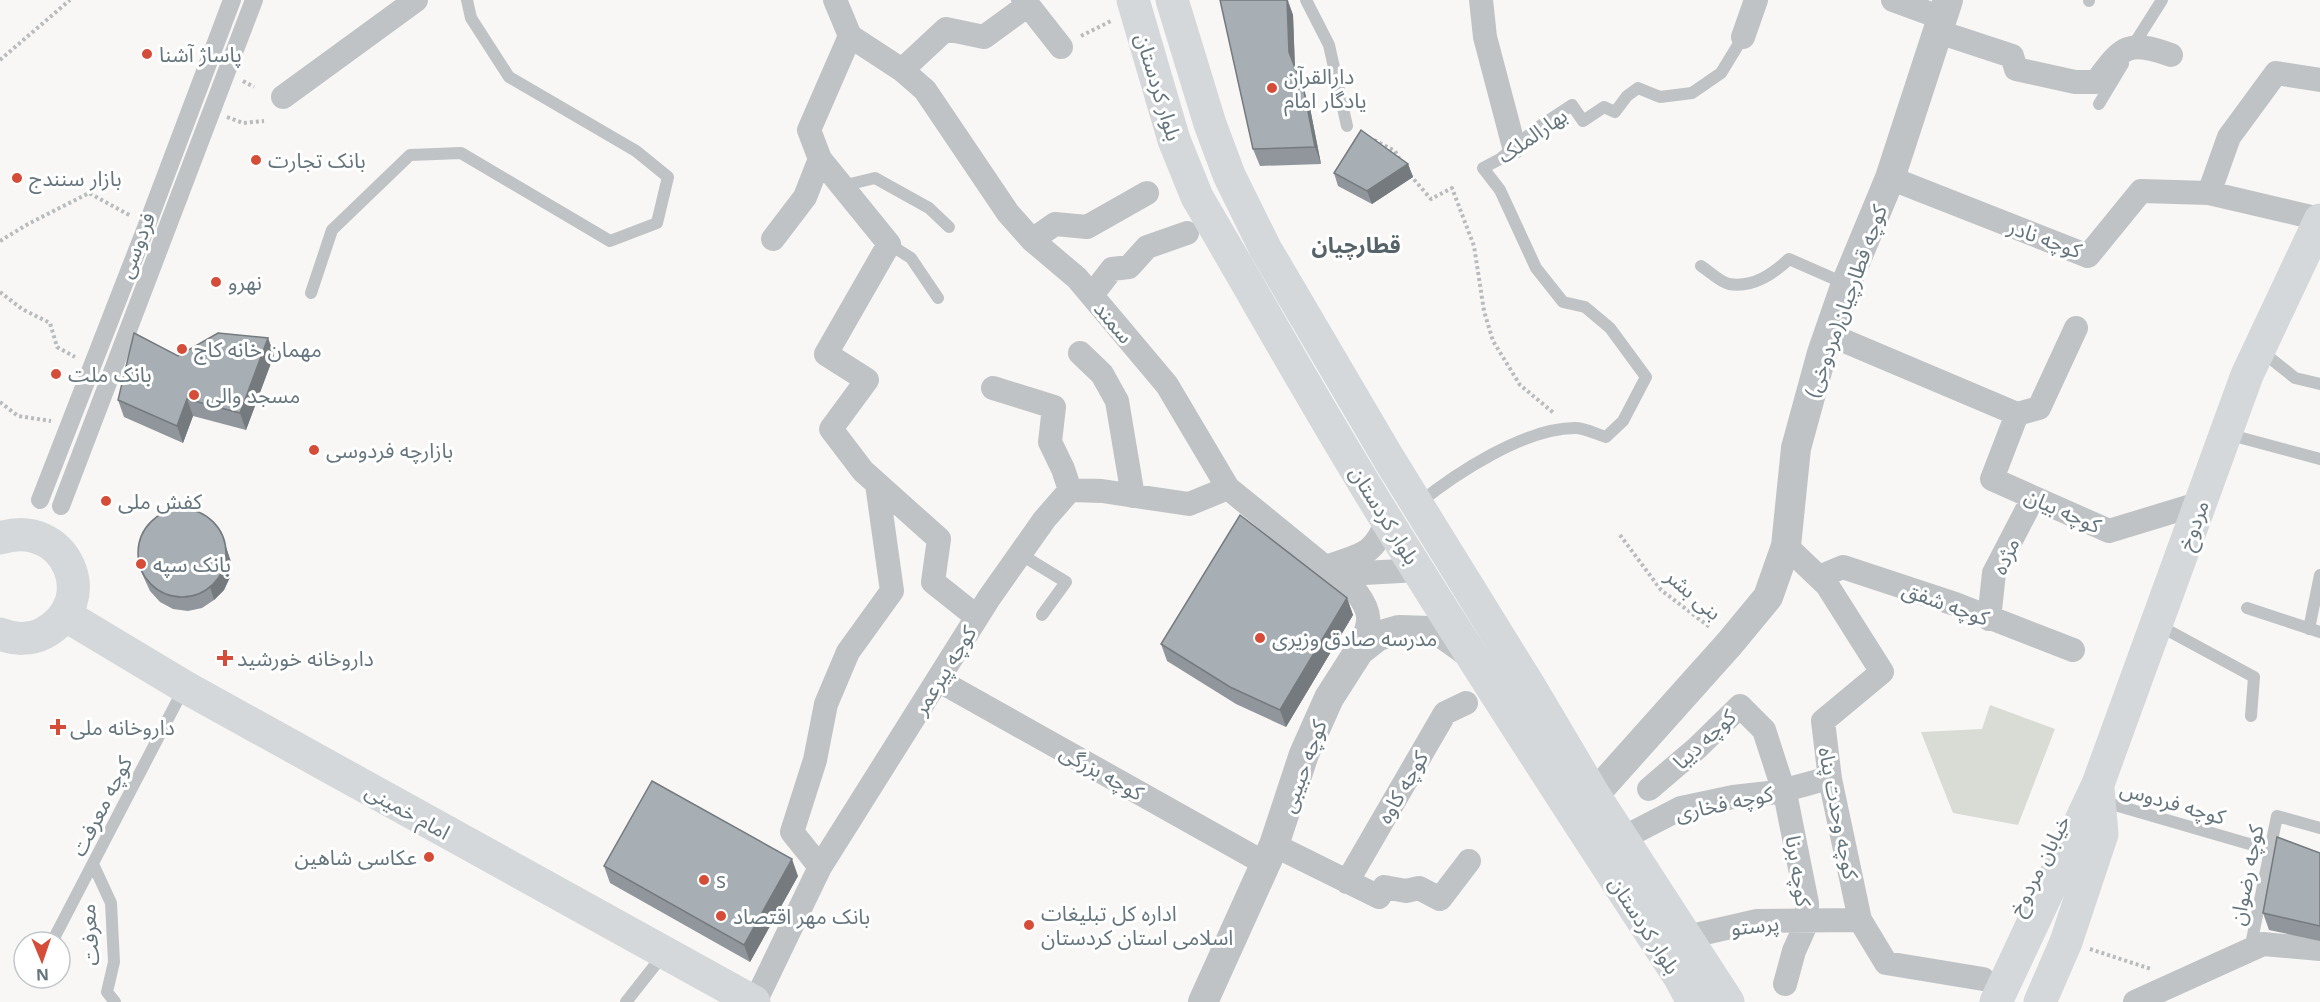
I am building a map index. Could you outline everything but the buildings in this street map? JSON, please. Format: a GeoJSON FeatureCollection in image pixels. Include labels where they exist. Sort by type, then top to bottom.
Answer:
{"type":"FeatureCollection","features":[{"type":"Feature","properties":{"kind":"main road","name":"بلوار کردستان"},"geometry":{"type":"LineString","coordinates":[[1172,0],[1209,124],[1229,175],[1265,248],[1417,505],[1594,795],[1728,1002]]}},
{"type":"Feature","properties":{"kind":"main road","name":"بلوار کردستان"},"geometry":{"type":"LineString","coordinates":[[1126,8],[1197,197],[1387,521],[1503,706],[1679,976],[1693,1002]]}},
{"type":"Feature","properties":{"kind":"main road","name":"مردوخ"},"geometry":{"type":"LineString","coordinates":[[1984,994],[2099,792],[2247,375],[2320,219]]}},
{"type":"Feature","properties":{"kind":"main road"},"geometry":{"type":"LineString","coordinates":[[0,538],[25,534],[52,543],[63,555],[70,568],[73,584],[72,599],[65,615],[52,628],[38,636],[22,639],[0,634]]}},
{"type":"Feature","properties":{"kind":"main road","name":"امام خمینی"},"geometry":{"type":"LineString","coordinates":[[65,615],[185,687],[754,1002]]}},
{"type":"Feature","properties":{"kind":"main road","name":"خیابان مردوخ"},"geometry":{"type":"LineString","coordinates":[[1984,994],[2061,812],[2099,792],[2102,834],[2066,942],[2040,1002]]}},
{"type":"Feature","properties":{"kind":"street","name":"فردوسی"},"geometry":{"type":"LineString","coordinates":[[40,500],[232,0]]}},
{"type":"Feature","properties":{"kind":"street","name":"فردوسی"},"geometry":{"type":"LineString","coordinates":[[61,506],[254,0]]}},
{"type":"Feature","properties":{"kind":"street"},"geometry":{"type":"LineString","coordinates":[[283,96],[416,0]]}},
{"type":"Feature","properties":{"kind":"street"},"geometry":{"type":"LineString","coordinates":[[835,0],[850,36],[810,130],[820,159],[890,244],[826,354],[867,380],[831,429],[863,471],[939,539],[933,582],[977,617]]}},
{"type":"Feature","properties":{"kind":"street"},"geometry":{"type":"LineString","coordinates":[[1481,0],[1485,37],[1514,147]]}},
{"type":"Feature","properties":{"kind":"street","name":"بهارالملک"},"geometry":{"type":"LineString","coordinates":[[1743,37],[1756,0]]}},
{"type":"Feature","properties":{"kind":"street"},"geometry":{"type":"LineString","coordinates":[[1893,0],[1943,17],[2012,56],[2016,69],[2075,81],[2096,82],[2118,52],[2145,46],[2171,55]]}},
{"type":"Feature","properties":{"kind":"street"},"geometry":{"type":"LineString","coordinates":[[902,70],[946,29],[984,37],[1026,3],[1060,47]]}},
{"type":"Feature","properties":{"kind":"street","name":"کوچه قطارچیان(مردوخی)"},"geometry":{"type":"LineString","coordinates":[[1594,795],[1629,759],[1768,597],[1786,546],[1796,448],[1828,334],[1890,178],[1943,17]]}},
{"type":"Feature","properties":{"kind":"street","name":"سمند"},"geometry":{"type":"LineString","coordinates":[[850,36],[902,70],[925,90],[1008,213],[1032,240],[1077,278],[1167,385],[1228,488],[1357,593],[1368,608],[1368,625],[1359,651]]}},
{"type":"Feature","properties":{"kind":"street"},"geometry":{"type":"LineString","coordinates":[[2209,193],[2229,137],[2276,74],[2320,80]]}},
{"type":"Feature","properties":{"kind":"street"},"geometry":{"type":"LineString","coordinates":[[773,239],[804,197],[820,159]]}},
{"type":"Feature","properties":{"kind":"street","name":"کوچه نادر"},"geometry":{"type":"LineString","coordinates":[[1890,178],[2088,256],[2141,191],[2209,193],[2320,219]]}},
{"type":"Feature","properties":{"kind":"street"},"geometry":{"type":"LineString","coordinates":[[1032,240],[1055,224],[1087,227],[1147,193]]}},
{"type":"Feature","properties":{"kind":"street"},"geometry":{"type":"LineString","coordinates":[[1092,295],[1112,269],[1129,267],[1147,247],[1187,233]]}},
{"type":"Feature","properties":{"kind":"street"},"geometry":{"type":"LineString","coordinates":[[1828,334],[2017,414],[2039,408],[2076,328]]}},
{"type":"Feature","properties":{"kind":"street"},"geometry":{"type":"LineString","coordinates":[[1080,353],[1102,374],[1118,401],[1133,496]]}},
{"type":"Feature","properties":{"kind":"street"},"geometry":{"type":"LineString","coordinates":[[993,388],[1054,407],[1050,442],[1070,490],[1102,491],[1189,504],[1228,488]]}},
{"type":"Feature","properties":{"kind":"street","name":"کوچه بیان"},"geometry":{"type":"LineString","coordinates":[[2017,414],[1992,479],[2109,531],[2200,503]]}},
{"type":"Feature","properties":{"kind":"street"},"geometry":{"type":"LineString","coordinates":[[820,867],[792,832],[815,760],[826,704],[848,652],[892,591],[877,484]]}},
{"type":"Feature","properties":{"kind":"street","name":"کوچه پیرعمر"},"geometry":{"type":"LineString","coordinates":[[754,1002],[820,867],[977,617],[1044,520],[1070,490]]}},
{"type":"Feature","properties":{"kind":"street","name":"مژده"},"geometry":{"type":"LineString","coordinates":[[1989,619],[1994,573],[2033,498]]}},
{"type":"Feature","properties":{"kind":"street"},"geometry":{"type":"LineString","coordinates":[[1324,567],[1366,553],[1379,540],[1387,521]]}},
{"type":"Feature","properties":{"kind":"street","name":"کوچه وحدت پناه"},"geometry":{"type":"LineString","coordinates":[[1786,546],[1827,585],[1882,672],[1823,721],[1830,779],[1860,920],[1886,963],[1984,994]]}},
{"type":"Feature","properties":{"kind":"street"},"geometry":{"type":"LineString","coordinates":[[1324,567],[1364,573],[1419,570]]}},
{"type":"Feature","properties":{"kind":"street","name":"کوچه شفق"},"geometry":{"type":"LineString","coordinates":[[1819,577],[1843,567],[1955,604],[2073,650]]}},
{"type":"Feature","properties":{"kind":"street","name":"کوچه حبیبی"},"geometry":{"type":"LineString","coordinates":[[1203,1002],[1270,855],[1304,754],[1329,699],[1359,651],[1378,636],[1399,630],[1432,631],[1443,634],[1474,657]]}},
{"type":"Feature","properties":{"kind":"street","name":"کوچه بزرگی"},"geometry":{"type":"LineString","coordinates":[[938,680],[1270,855],[1347,882],[1379,897],[1384,887],[1406,891],[1419,888],[1440,899],[1469,861]]}},
{"type":"Feature","properties":{"kind":"street","name":"کوچه کاوه"},"geometry":{"type":"LineString","coordinates":[[1347,882],[1445,713],[1466,703]]}},
{"type":"Feature","properties":{"kind":"street","name":"کوچه دیبا"},"geometry":{"type":"LineString","coordinates":[[1649,789],[1697,748],[1740,706],[1764,730],[1784,790]]}},
{"type":"Feature","properties":{"kind":"street"},"geometry":{"type":"LineString","coordinates":[[1629,759],[1649,789],[1663,817]]}},
{"type":"Feature","properties":{"kind":"street","name":"کوچه فخاری"},"geometry":{"type":"LineString","coordinates":[[1623,838],[1681,808],[1733,797],[1784,790],[1818,780],[1830,779]]}},
{"type":"Feature","properties":{"kind":"street","name":"کوچه برنا"},"geometry":{"type":"LineString","coordinates":[[1784,790],[1805,894],[1807,922],[1794,951],[1785,984]]}},
{"type":"Feature","properties":{"kind":"street","name":"پرستو"},"geometry":{"type":"LineString","coordinates":[[1687,938],[1757,921],[1860,920]]}},
{"type":"Feature","properties":{"kind":"street"},"geometry":{"type":"LineString","coordinates":[[2134,1002],[2263,944],[2320,949]]}},
{"type":"Feature","properties":{"kind":"lane"},"geometry":{"type":"LineString","coordinates":[[311,293],[332,230],[410,155],[461,153],[610,241],[657,223],[668,177],[636,151],[509,77],[471,18],[467,0]]}},
{"type":"Feature","properties":{"kind":"lane"},"geometry":{"type":"LineString","coordinates":[[1306,0],[1329,45],[1347,126]]}},
{"type":"Feature","properties":{"kind":"lane"},"geometry":{"type":"LineString","coordinates":[[2099,104],[2162,0]]}},
{"type":"Feature","properties":{"kind":"lane","name":"بهارالملک"},"geometry":{"type":"LineString","coordinates":[[1576,428],[1606,437],[1623,421],[1646,377],[1610,328],[1585,307],[1563,302],[1536,268],[1500,190],[1483,168],[1500,159],[1537,128],[1572,105],[1583,121],[1604,107],[1615,112],[1627,96],[1638,88],[1660,97],[1692,93],[1721,73],[1743,37]]}},
{"type":"Feature","properties":{"kind":"lane"},"geometry":{"type":"LineString","coordinates":[[842,186],[875,178],[929,208],[949,227]]}},
{"type":"Feature","properties":{"kind":"lane"},"geometry":{"type":"LineString","coordinates":[[890,244],[911,258],[938,298]]}},
{"type":"Feature","properties":{"kind":"lane"},"geometry":{"type":"LineString","coordinates":[[1701,266],[1727,284],[1752,284],[1774,273],[1789,259],[1846,284]]}},
{"type":"Feature","properties":{"kind":"lane"},"geometry":{"type":"LineString","coordinates":[[2259,350],[2295,378],[2320,384]]}},
{"type":"Feature","properties":{"kind":"lane"},"geometry":{"type":"LineString","coordinates":[[1417,505],[1447,480],[1477,462],[1542,432],[1576,428]]}},
{"type":"Feature","properties":{"kind":"lane"},"geometry":{"type":"LineString","coordinates":[[2226,433],[2320,459]]}},
{"type":"Feature","properties":{"kind":"lane"},"geometry":{"type":"LineString","coordinates":[[1020,554],[1066,582],[1042,615]]}},
{"type":"Feature","properties":{"kind":"lane"},"geometry":{"type":"LineString","coordinates":[[2247,608],[2314,630],[2320,575]]}},
{"type":"Feature","properties":{"kind":"lane"},"geometry":{"type":"LineString","coordinates":[[2157,624],[2254,677],[2251,716]]}},
{"type":"Feature","properties":{"kind":"lane","name":"کوچه معرفت"},"geometry":{"type":"LineString","coordinates":[[58,930],[185,687]]}},
{"type":"Feature","properties":{"kind":"lane","name":"کوچه فردوس"},"geometry":{"type":"LineString","coordinates":[[2099,792],[2270,850]]}},
{"type":"Feature","properties":{"kind":"lane","name":"کوچه رضوان"},"geometry":{"type":"LineString","coordinates":[[2250,950],[2277,816],[2320,828]]}},
{"type":"Feature","properties":{"kind":"lane","name":"معرفت"},"geometry":{"type":"LineString","coordinates":[[93,864],[111,903],[114,962],[107,992],[115,1002]]}},
{"type":"Feature","properties":{"kind":"lane"},"geometry":{"type":"LineString","coordinates":[[626,1002],[664,954]]}},
{"type":"Feature","properties":{"kind":"path"},"geometry":{"type":"LineString","coordinates":[[0,60],[70,0]]}},
{"type":"Feature","properties":{"kind":"path"},"geometry":{"type":"LineString","coordinates":[[1060,47],[1126,8]]}},
{"type":"Feature","properties":{"kind":"path"},"geometry":{"type":"LineString","coordinates":[[211,111],[243,123],[264,121]]}},
{"type":"Feature","properties":{"kind":"path"},"geometry":{"type":"LineString","coordinates":[[1347,126],[1395,151],[1401,161]]}},
{"type":"Feature","properties":{"kind":"path"},"geometry":{"type":"LineString","coordinates":[[1406,171],[1431,199],[1452,188],[1474,246],[1484,311],[1493,342],[1520,385],[1547,409],[1576,428]]}},
{"type":"Feature","properties":{"kind":"path"},"geometry":{"type":"LineString","coordinates":[[0,241],[89,193],[147,225]]}},
{"type":"Feature","properties":{"kind":"path"},"geometry":{"type":"LineString","coordinates":[[0,292],[22,309],[50,323],[57,347],[92,366]]}},
{"type":"Feature","properties":{"kind":"path"},"geometry":{"type":"LineString","coordinates":[[0,402],[18,416],[47,420],[69,427]]}},
{"type":"Feature","properties":{"kind":"path","name":"بنی بشر"},"geometry":{"type":"LineString","coordinates":[[1620,535],[1661,590],[1730,643]]}},
{"type":"Feature","properties":{"kind":"path"},"geometry":{"type":"LineString","coordinates":[[2066,942],[2183,980]]}},
{"type":"Feature","properties":{"kind":"shaded area"},"geometry":{"type":"Polygon","coordinates":[[[1990,705],[2055,729],[2018,825],[1953,813],[1921,732],[1982,729],[1990,705]]]}},
{"type":"Feature","properties":{"kind":"place","name":"پاساژ آشنا"},"geometry":{"type":"Point","coordinates":[147,54]}},
{"type":"Feature","properties":{"kind":"place","name":"دارالقرآن یادگار امام"},"geometry":{"type":"Point","coordinates":[1272,88]}},
{"type":"Feature","properties":{"kind":"place","name":"بانک تجارت"},"geometry":{"type":"Point","coordinates":[256,160]}},
{"type":"Feature","properties":{"kind":"place","name":"بازار سنندج"},"geometry":{"type":"Point","coordinates":[17,178]}},
{"type":"Feature","properties":{"kind":"place","name":"نهرو"},"geometry":{"type":"Point","coordinates":[216,282]}},
{"type":"Feature","properties":{"kind":"place","name":"مهمان خانه کاج"},"geometry":{"type":"Point","coordinates":[182,349]}},
{"type":"Feature","properties":{"kind":"place","name":"بانک ملت"},"geometry":{"type":"Point","coordinates":[56,374]}},
{"type":"Feature","properties":{"kind":"place","name":"مسجد والی"},"geometry":{"type":"Point","coordinates":[194,395]}},
{"type":"Feature","properties":{"kind":"place","name":"بازارچه فردوسی"},"geometry":{"type":"Point","coordinates":[314,450]}},
{"type":"Feature","properties":{"kind":"place","name":"کفش ملی"},"geometry":{"type":"Point","coordinates":[106,501]}},
{"type":"Feature","properties":{"kind":"place","name":"بانک سپه"},"geometry":{"type":"Point","coordinates":[141,564]}},
{"type":"Feature","properties":{"kind":"place","name":"مدرسه صادق وزیری"},"geometry":{"type":"Point","coordinates":[1260,638]}},
{"type":"Feature","properties":{"kind":"place","name":"داروخانه خورشید"},"geometry":{"type":"Point","coordinates":[225,658]}},
{"type":"Feature","properties":{"kind":"place","name":"داروخانه ملی"},"geometry":{"type":"Point","coordinates":[58,727]}},
{"type":"Feature","properties":{"kind":"place","name":"عکاسی شاهین"},"geometry":{"type":"Point","coordinates":[429,857]}},
{"type":"Feature","properties":{"kind":"place","name":"s"},"geometry":{"type":"Point","coordinates":[704,880]}},
{"type":"Feature","properties":{"kind":"place","name":"بانک مهر اقتصاد"},"geometry":{"type":"Point","coordinates":[721,916]}},
{"type":"Feature","properties":{"kind":"place","name":"اداره کل تبلیغات اسلامی استان کردستان"},"geometry":{"type":"Point","coordinates":[1029,925]}},
{"type":"Feature","properties":{"kind":"district","name":"قطارچیان"},"geometry":{"type":"Point","coordinates":[1356,244]}}]}
